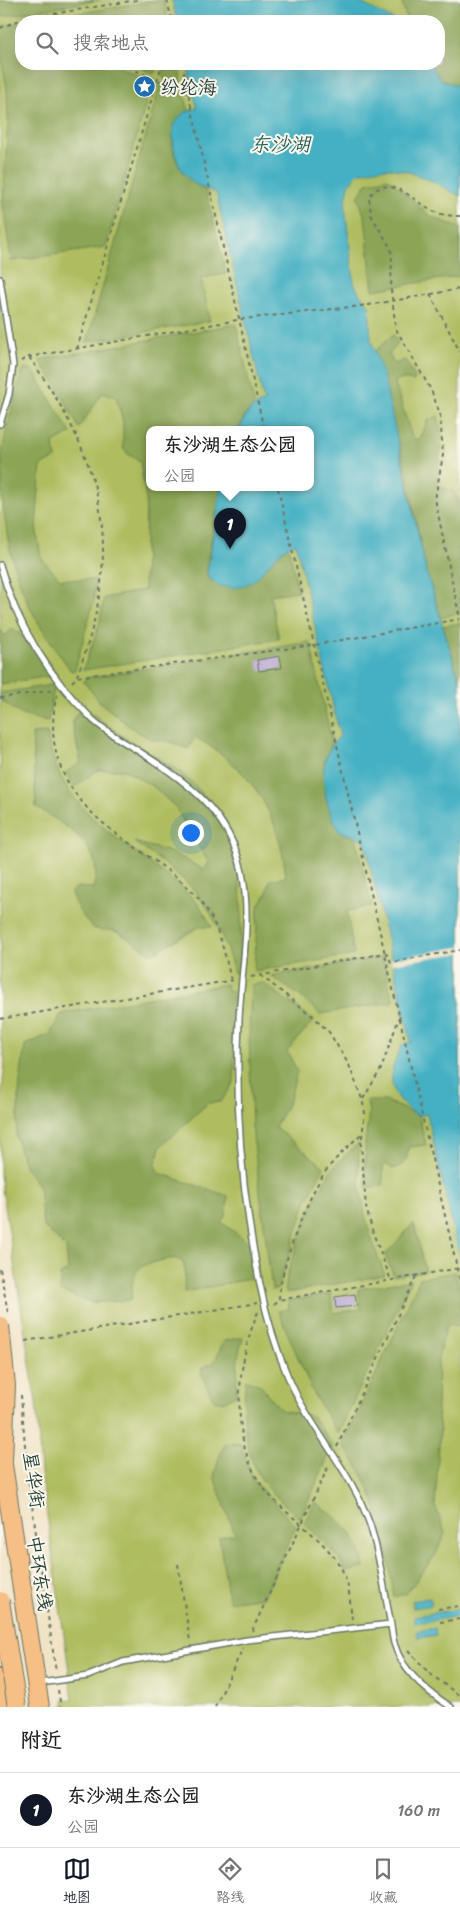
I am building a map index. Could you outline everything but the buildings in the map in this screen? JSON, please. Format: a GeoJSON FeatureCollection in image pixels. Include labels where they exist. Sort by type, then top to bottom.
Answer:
{"type":"FeatureCollection","features":[{"type":"Feature","properties":{"kind":"highway","name":"中环东线"},"geometry":{"type":"LineString","coordinates":[[4,1322],[6,1386],[1,1453],[40,1707]]}},
{"type":"Feature","properties":{"kind":"highway"},"geometry":{"type":"LineString","coordinates":[[0,1601],[19,1707]]}},
{"type":"Feature","properties":{"kind":"main road","name":"星华街"},"geometry":{"type":"LineString","coordinates":[[0,1377],[45,1707]]}},
{"type":"Feature","properties":{"kind":"main road"},"geometry":{"type":"LineString","coordinates":[[0,1662],[19,1707]]}},
{"type":"Feature","properties":{"kind":"main road"},"geometry":{"type":"LineString","coordinates":[[0,1677],[5,1707]]}},
{"type":"Feature","properties":{"kind":"lane"},"geometry":{"type":"LineString","coordinates":[[0,279],[13,365],[9,394],[0,424]]}},
{"type":"Feature","properties":{"kind":"lane"},"geometry":{"type":"LineString","coordinates":[[0,565],[13,603],[30,639],[37,652],[66,688],[93,720],[173,773],[207,802],[224,826],[236,849],[245,894],[247,921],[238,1048],[243,1178],[266,1312],[282,1363],[298,1397],[351,1479],[371,1527],[395,1647],[402,1662],[425,1688],[451,1707]]}},
{"type":"Feature","properties":{"kind":"lane"},"geometry":{"type":"LineString","coordinates":[[41,1683],[88,1676],[123,1662],[247,1640],[391,1624]]}},
{"type":"Feature","properties":{"kind":"path"},"geometry":{"type":"LineString","coordinates":[[46,15],[137,0]]}},
{"type":"Feature","properties":{"kind":"path"},"geometry":{"type":"LineString","coordinates":[[167,0],[171,15]]}},
{"type":"Feature","properties":{"kind":"path"},"geometry":{"type":"LineString","coordinates":[[0,28],[15,22]]}},
{"type":"Feature","properties":{"kind":"path"},"geometry":{"type":"LineString","coordinates":[[135,70],[189,94]]}},
{"type":"Feature","properties":{"kind":"path"},"geometry":{"type":"LineString","coordinates":[[78,349],[160,70]]}},
{"type":"Feature","properties":{"kind":"path"},"geometry":{"type":"LineString","coordinates":[[183,70],[263,426]]}},
{"type":"Feature","properties":{"kind":"path"},"geometry":{"type":"LineString","coordinates":[[77,676],[314,645],[460,619],[435,499],[443,455],[440,414],[431,390],[399,335],[392,301],[392,256],[390,247],[371,215],[368,201],[372,192],[380,188],[398,188],[434,211],[460,216]]}},
{"type":"Feature","properties":{"kind":"path"},"geometry":{"type":"LineString","coordinates":[[13,365],[29,357],[243,318],[369,305],[460,289]]}},
{"type":"Feature","properties":{"kind":"path"},"geometry":{"type":"LineString","coordinates":[[430,294],[460,352]]}},
{"type":"Feature","properties":{"kind":"path"},"geometry":{"type":"LineString","coordinates":[[29,357],[50,387],[71,425],[92,471],[99,497],[104,529],[104,561],[99,598],[90,638],[77,676],[66,688],[58,693],[54,710],[53,743],[57,762],[72,790],[110,829],[163,867],[202,903],[217,928],[231,981]]}},
{"type":"Feature","properties":{"kind":"path"},"geometry":{"type":"LineString","coordinates":[[279,491],[460,1281]]}},
{"type":"Feature","properties":{"kind":"path"},"geometry":{"type":"LineString","coordinates":[[0,698],[66,688]]}},
{"type":"Feature","properties":{"kind":"path"},"geometry":{"type":"LineString","coordinates":[[386,953],[392,962],[460,950]]}},
{"type":"Feature","properties":{"kind":"path"},"geometry":{"type":"LineString","coordinates":[[0,1019],[386,953]]}},
{"type":"Feature","properties":{"kind":"path"},"geometry":{"type":"LineString","coordinates":[[260,975],[295,1000],[329,1032],[349,1065],[362,1099],[365,1119],[362,1133],[362,1169],[366,1207],[373,1233],[391,1280]]}},
{"type":"Feature","properties":{"kind":"path"},"geometry":{"type":"LineString","coordinates":[[362,1099],[381,1069],[400,1015]]}},
{"type":"Feature","properties":{"kind":"path"},"geometry":{"type":"LineString","coordinates":[[279,1300],[280,1288],[287,1263],[309,1202],[324,1174],[335,1159],[362,1133]]}},
{"type":"Feature","properties":{"kind":"path"},"geometry":{"type":"LineString","coordinates":[[0,1269],[4,1322]]}},
{"type":"Feature","properties":{"kind":"path"},"geometry":{"type":"LineString","coordinates":[[266,1312],[279,1300],[458,1269]]}},
{"type":"Feature","properties":{"kind":"path"},"geometry":{"type":"LineString","coordinates":[[215,1707],[416,1276]]}},
{"type":"Feature","properties":{"kind":"path"},"geometry":{"type":"LineString","coordinates":[[25,1341],[261,1303],[250,1334],[241,1372],[241,1417],[248,1459],[259,1481],[300,1525],[320,1542],[335,1560],[344,1575],[352,1619]]}},
{"type":"Feature","properties":{"kind":"path"},"geometry":{"type":"LineString","coordinates":[[20,1386],[27,1471],[61,1707]]}},
{"type":"Feature","properties":{"kind":"path"},"geometry":{"type":"LineString","coordinates":[[178,1564],[190,1641]]}},
{"type":"Feature","properties":{"kind":"path"},"geometry":{"type":"LineString","coordinates":[[438,1609],[460,1606]]}},
{"type":"Feature","properties":{"kind":"path"},"geometry":{"type":"LineString","coordinates":[[440,1622],[460,1619]]}},
{"type":"Feature","properties":{"kind":"path"},"geometry":{"type":"LineString","coordinates":[[408,1650],[428,1673],[460,1696]]}},
{"type":"Feature","properties":{"kind":"green space"},"geometry":{"type":"Polygon","coordinates":[[[0,0],[460,0],[460,1707],[65,1707],[64,1700],[73,1699],[41,1473],[36,1403],[0,1175],[0,1111],[5,1061],[0,1035],[0,0]]]}},
{"type":"Feature","properties":{"kind":"green space"},"geometry":{"type":"Polygon","coordinates":[[[0,0],[100,0],[0,17],[0,0]]]}},
{"type":"Feature","properties":{"kind":"green space"},"geometry":{"type":"Polygon","coordinates":[[[164,0],[167,15],[69,15],[164,0]]]}},
{"type":"Feature","properties":{"kind":"green space"},"geometry":{"type":"Polygon","coordinates":[[[401,0],[460,0],[460,87],[441,80],[434,70],[445,70],[445,15],[405,15],[401,0]]]}},
{"type":"Feature","properties":{"kind":"green space"},"geometry":{"type":"Polygon","coordinates":[[[15,24],[15,70],[126,70],[152,81],[106,247],[11,261],[3,203],[8,120],[7,89],[0,52],[0,26],[15,24]]]}},
{"type":"Feature","properties":{"kind":"green space"},"geometry":{"type":"Polygon","coordinates":[[[145,70],[156,70],[154,74],[145,70]]]}},
{"type":"Feature","properties":{"kind":"green space"},"geometry":{"type":"Polygon","coordinates":[[[164,70],[179,70],[183,88],[162,77],[164,70]]]}},
{"type":"Feature","properties":{"kind":"green space"},"geometry":{"type":"Polygon","coordinates":[[[160,85],[185,96],[189,111],[183,113],[175,133],[173,140],[174,155],[187,176],[206,191],[226,274],[201,278],[210,321],[87,342],[160,85]]]}},
{"type":"Feature","properties":{"kind":"green space"},"geometry":{"type":"Polygon","coordinates":[[[388,178],[430,216],[460,228],[460,276],[373,290],[365,217],[358,197],[367,183],[388,178]]]}},
{"type":"Feature","properties":{"kind":"green space"},"geometry":{"type":"Polygon","coordinates":[[[236,324],[254,404],[244,417],[241,426],[146,426],[146,491],[220,491],[207,564],[207,573],[210,580],[269,566],[288,545],[298,591],[270,595],[279,639],[83,670],[99,625],[104,598],[144,590],[146,500],[140,461],[128,454],[123,448],[123,422],[116,397],[103,392],[79,428],[56,384],[39,360],[236,324]]]}},
{"type":"Feature","properties":{"kind":"green space"},"geometry":{"type":"Polygon","coordinates":[[[393,335],[398,343],[389,354],[394,364],[405,360],[415,377],[414,381],[403,379],[396,381],[395,384],[412,437],[416,440],[420,439],[428,420],[438,416],[442,440],[436,485],[453,491],[460,504],[460,548],[456,549],[460,565],[460,612],[441,618],[426,570],[406,471],[374,352],[393,335]]]}},
{"type":"Feature","properties":{"kind":"green space"},"geometry":{"type":"Polygon","coordinates":[[[32,369],[71,433],[53,443],[56,458],[41,466],[36,526],[41,558],[60,579],[95,580],[94,600],[75,670],[71,671],[41,627],[27,601],[13,561],[5,519],[2,455],[11,412],[23,370],[32,369]]]}},
{"type":"Feature","properties":{"kind":"green space"},"geometry":{"type":"Polygon","coordinates":[[[460,623],[460,682],[443,626],[460,623]]]}},
{"type":"Feature","properties":{"kind":"green space"},"geometry":{"type":"Polygon","coordinates":[[[0,629],[5,636],[12,629],[35,645],[57,675],[0,684],[0,629]]]}},
{"type":"Feature","properties":{"kind":"green space"},"geometry":{"type":"Polygon","coordinates":[[[310,642],[332,743],[325,759],[326,794],[339,831],[355,838],[372,906],[347,911],[354,955],[254,971],[258,907],[267,893],[270,880],[286,877],[277,832],[259,795],[247,778],[232,763],[195,737],[188,749],[171,742],[150,739],[129,726],[101,703],[83,681],[86,678],[310,642]]]}},
{"type":"Feature","properties":{"kind":"green space"},"geometry":{"type":"Polygon","coordinates":[[[58,684],[53,693],[48,721],[22,715],[0,700],[0,693],[58,684]]]}},
{"type":"Feature","properties":{"kind":"green space"},"geometry":{"type":"Polygon","coordinates":[[[87,709],[119,734],[182,774],[203,794],[219,816],[230,840],[237,864],[241,917],[238,972],[234,973],[219,928],[199,896],[172,870],[134,842],[173,853],[204,870],[209,863],[175,807],[154,787],[125,770],[98,770],[74,787],[66,772],[81,763],[72,722],[77,713],[87,709]]]}},
{"type":"Feature","properties":{"kind":"green space"},"geometry":{"type":"Polygon","coordinates":[[[47,733],[53,758],[62,780],[89,815],[186,891],[200,906],[212,927],[199,927],[151,954],[120,933],[113,930],[96,929],[88,923],[71,892],[77,887],[93,888],[96,873],[89,849],[81,839],[59,821],[36,807],[32,734],[47,733]]]}},
{"type":"Feature","properties":{"kind":"green space"},"geometry":{"type":"Polygon","coordinates":[[[383,957],[393,1002],[320,1014],[300,996],[271,976],[383,957]]]}},
{"type":"Feature","properties":{"kind":"green space"},"geometry":{"type":"Polygon","coordinates":[[[263,983],[314,1020],[287,1051],[297,1071],[290,1099],[275,1127],[324,1167],[306,1202],[278,1289],[272,1290],[252,1127],[249,1037],[251,985],[263,983]]]}},
{"type":"Feature","properties":{"kind":"green space"},"geometry":{"type":"Polygon","coordinates":[[[226,984],[227,991],[237,990],[234,1082],[221,1102],[208,1103],[160,1147],[155,1166],[159,1173],[228,1196],[226,1215],[221,1222],[253,1246],[259,1277],[184,1292],[185,1268],[182,1261],[171,1259],[150,1263],[139,1269],[132,1284],[131,1300],[92,1303],[60,1291],[60,1275],[68,1270],[66,1248],[43,1226],[39,1187],[24,1166],[16,1137],[25,1045],[50,1034],[61,1014],[226,984]]]}},
{"type":"Feature","properties":{"kind":"green space"},"geometry":{"type":"Polygon","coordinates":[[[367,1101],[386,1101],[419,1116],[426,1145],[408,1147],[403,1164],[393,1169],[386,1164],[383,1167],[383,1185],[366,1188],[365,1145],[369,1112],[367,1101]]]}},
{"type":"Feature","properties":{"kind":"green space"},"geometry":{"type":"Polygon","coordinates":[[[359,1143],[361,1195],[364,1211],[385,1275],[286,1293],[286,1282],[294,1251],[316,1198],[332,1170],[359,1143]]]}},
{"type":"Feature","properties":{"kind":"green space"},"geometry":{"type":"Polygon","coordinates":[[[414,1223],[425,1271],[394,1276],[385,1255],[414,1223]]]}},
{"type":"Feature","properties":{"kind":"green space"},"geometry":{"type":"Polygon","coordinates":[[[455,1272],[460,1293],[460,1328],[450,1324],[446,1327],[438,1358],[437,1411],[440,1430],[435,1506],[445,1533],[436,1554],[406,1594],[394,1597],[384,1536],[373,1499],[355,1463],[343,1445],[420,1278],[455,1272]]]}},
{"type":"Feature","properties":{"kind":"green space"},"geometry":{"type":"Polygon","coordinates":[[[411,1280],[338,1434],[314,1395],[278,1311],[289,1309],[288,1301],[331,1294],[334,1313],[361,1309],[358,1289],[411,1280]]]}},
{"type":"Feature","properties":{"kind":"green space"},"geometry":{"type":"Polygon","coordinates":[[[243,1337],[238,1356],[236,1395],[223,1402],[214,1400],[201,1375],[202,1368],[213,1364],[224,1341],[243,1337]]]}},
{"type":"Feature","properties":{"kind":"green space"},"geometry":{"type":"Polygon","coordinates":[[[246,1379],[260,1385],[281,1410],[312,1416],[333,1446],[300,1519],[269,1488],[254,1466],[245,1429],[244,1403],[246,1379]]]}},
{"type":"Feature","properties":{"kind":"green space"},"geometry":{"type":"Polygon","coordinates":[[[226,1443],[241,1444],[253,1480],[296,1526],[264,1597],[229,1602],[219,1537],[235,1534],[214,1477],[219,1457],[226,1443]]]}},
{"type":"Feature","properties":{"kind":"green space"},"geometry":{"type":"Polygon","coordinates":[[[315,1502],[348,1529],[358,1545],[364,1568],[346,1572],[338,1557],[304,1523],[315,1502]]]}},
{"type":"Feature","properties":{"kind":"water"},"geometry":{"type":"Polygon","coordinates":[[[172,0],[355,0],[384,15],[176,15],[172,0]]]}},
{"type":"Feature","properties":{"kind":"water","name":"东沙湖"},"geometry":{"type":"Polygon","coordinates":[[[188,70],[434,70],[441,80],[460,87],[460,196],[430,180],[409,172],[390,168],[375,169],[358,173],[353,179],[349,185],[345,206],[354,283],[360,295],[369,305],[371,340],[384,378],[426,570],[460,682],[460,1258],[427,1114],[419,1116],[408,1109],[400,1101],[392,1084],[392,1075],[397,1055],[403,1044],[411,1042],[364,839],[339,831],[329,808],[324,782],[324,769],[326,756],[340,736],[296,544],[287,547],[279,553],[257,578],[248,584],[238,587],[225,587],[212,581],[207,573],[221,491],[314,491],[314,426],[241,426],[248,412],[264,402],[216,192],[204,189],[186,176],[176,158],[174,148],[173,125],[183,113],[197,108],[188,70]]]}},
{"type":"Feature","properties":{"kind":"water"},"geometry":{"type":"Polygon","coordinates":[[[430,1598],[432,1605],[413,1608],[412,1601],[430,1598]]]}},
{"type":"Feature","properties":{"kind":"water"},"geometry":{"type":"Polygon","coordinates":[[[460,1609],[460,1616],[415,1623],[414,1616],[460,1609]]]}},
{"type":"Feature","properties":{"kind":"water"},"geometry":{"type":"Polygon","coordinates":[[[435,1628],[436,1635],[418,1638],[417,1631],[435,1628]]]}},
{"type":"Feature","properties":{"kind":"pier"},"geometry":{"type":"Polygon","coordinates":[[[460,947],[460,953],[392,964],[391,959],[460,947]]]}},
{"type":"Feature","properties":{"kind":"place","name":"纷纶海"},"geometry":{"type":"Point","coordinates":[144,87]}},
{"type":"Feature","properties":{"kind":"place","name":"东沙湖生态公园"},"geometry":{"type":"Point","coordinates":[230,549]}}]}
